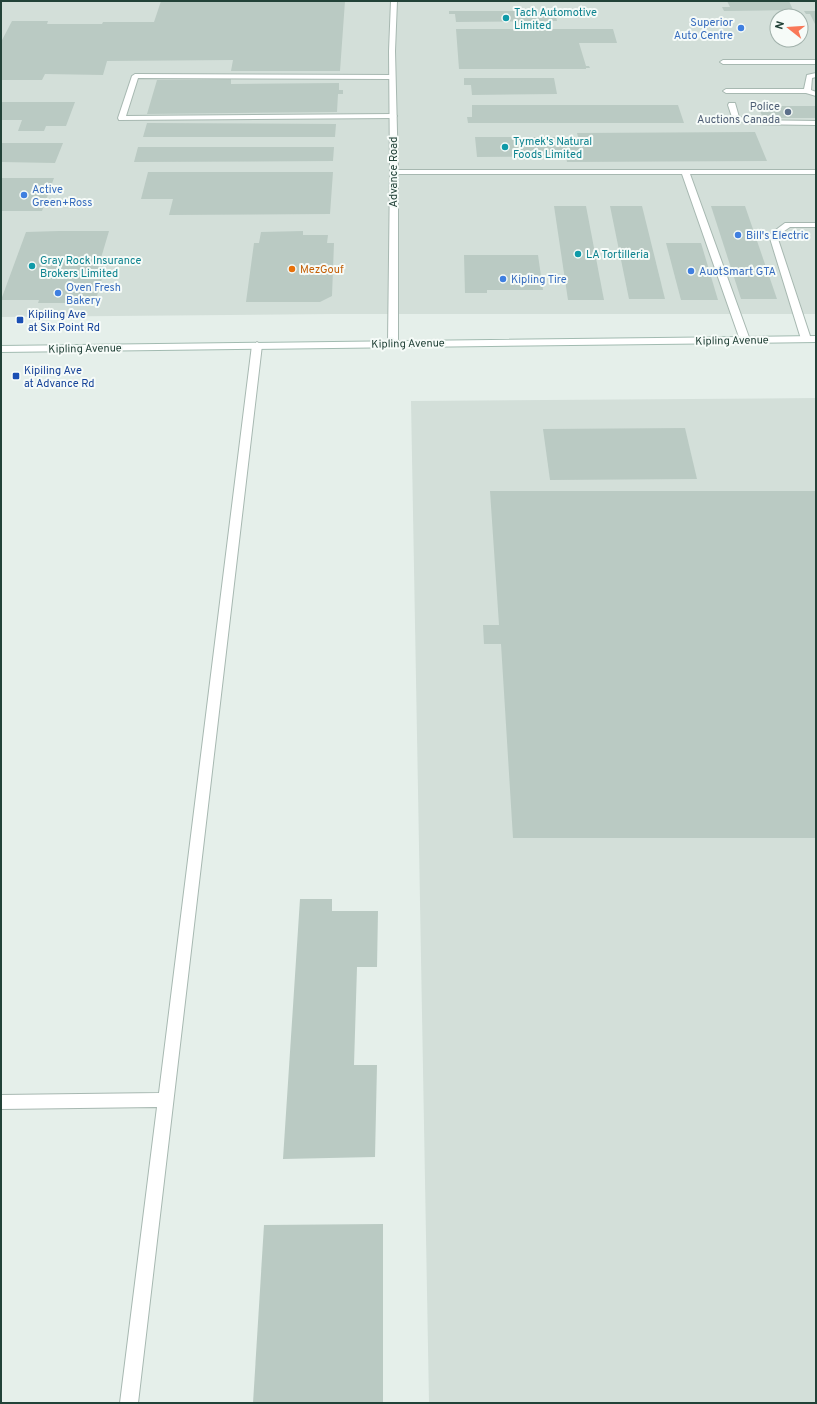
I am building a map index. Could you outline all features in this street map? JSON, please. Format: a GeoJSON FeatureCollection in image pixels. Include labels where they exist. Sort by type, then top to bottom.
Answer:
{"type":"FeatureCollection","features":[{"type":"Feature","properties":{"kind":"street","name":"Advance Road"},"geometry":{"type":"LineString","coordinates":[[393,343],[394,172],[392,76],[394,1]]}},
{"type":"Feature","properties":{"kind":"street"},"geometry":{"type":"LineString","coordinates":[[723,62],[816,62]]}},
{"type":"Feature","properties":{"kind":"street"},"geometry":{"type":"LineString","coordinates":[[807,91],[809,76],[816,75]]}},
{"type":"Feature","properties":{"kind":"street"},"geometry":{"type":"LineString","coordinates":[[392,76],[134,76],[122,118],[393,116]]}},
{"type":"Feature","properties":{"kind":"street"},"geometry":{"type":"LineString","coordinates":[[726,91],[807,91],[816,94]]}},
{"type":"Feature","properties":{"kind":"street"},"geometry":{"type":"LineString","coordinates":[[732,105],[736,118],[754,122],[816,123]]}},
{"type":"Feature","properties":{"kind":"street"},"geometry":{"type":"LineString","coordinates":[[394,172],[816,172]]}},
{"type":"Feature","properties":{"kind":"street"},"geometry":{"type":"LineString","coordinates":[[685,172],[745,340]]}},
{"type":"Feature","properties":{"kind":"street"},"geometry":{"type":"LineString","coordinates":[[811,339],[781,262],[773,235],[788,225],[816,225]]}},
{"type":"Feature","properties":{"kind":"street","name":"Kipling Avenue"},"geometry":{"type":"LineString","coordinates":[[1,349],[811,339]]}},
{"type":"Feature","properties":{"kind":"street"},"geometry":{"type":"LineString","coordinates":[[129,1403],[257,345]]}},
{"type":"Feature","properties":{"kind":"street"},"geometry":{"type":"LineString","coordinates":[[1,1102],[166,1100]]}},
{"type":"Feature","properties":{"kind":"shaded area"},"geometry":{"type":"Polygon","coordinates":[[[1,1],[816,1],[816,314],[333,314],[1,317],[1,1]]]}},
{"type":"Feature","properties":{"kind":"shaded area"},"geometry":{"type":"Polygon","coordinates":[[[816,398],[816,1403],[429,1403],[411,401],[816,398]]]}},
{"type":"Feature","properties":{"kind":"building"},"geometry":{"type":"Polygon","coordinates":[[[161,1],[345,1],[340,71],[231,71],[233,60],[107,61],[103,75],[45,74],[42,80],[1,80],[1,42],[12,21],[48,21],[47,24],[154,22],[161,1]]]}},
{"type":"Feature","properties":{"kind":"building"},"geometry":{"type":"Polygon","coordinates":[[[727,1],[789,1],[792,8],[769,8],[769,10],[724,11],[722,7],[730,7],[727,1]]]}},
{"type":"Feature","properties":{"kind":"building","name":"Tach Automotive Limited"},"geometry":{"type":"Polygon","coordinates":[[[449,11],[555,11],[557,21],[456,22],[455,14],[449,14],[449,11]]]}},
{"type":"Feature","properties":{"kind":"building"},"geometry":{"type":"Polygon","coordinates":[[[809,11],[816,11],[816,26],[809,11]]]}},
{"type":"Feature","properties":{"kind":"building"},"geometry":{"type":"Polygon","coordinates":[[[456,29],[613,29],[617,43],[579,43],[586,66],[589,66],[590,68],[586,69],[459,69],[456,29]]]}},
{"type":"Feature","properties":{"kind":"building"},"geometry":{"type":"Polygon","coordinates":[[[464,78],[554,78],[557,94],[472,95],[471,85],[464,85],[464,78]]]}},
{"type":"Feature","properties":{"kind":"building"},"geometry":{"type":"Polygon","coordinates":[[[231,79],[231,84],[339,83],[339,90],[343,90],[343,94],[338,94],[337,112],[147,114],[157,80],[231,79]]]}},
{"type":"Feature","properties":{"kind":"building"},"geometry":{"type":"Polygon","coordinates":[[[1,102],[75,102],[66,126],[46,126],[44,131],[18,131],[22,120],[1,120],[1,102]]]}},
{"type":"Feature","properties":{"kind":"building"},"geometry":{"type":"Polygon","coordinates":[[[472,105],[678,105],[684,123],[468,123],[467,117],[472,117],[472,105]]]}},
{"type":"Feature","properties":{"kind":"building","name":"Police Auctions Canada"},"geometry":{"type":"Polygon","coordinates":[[[758,106],[816,106],[816,118],[763,118],[758,106]]]}},
{"type":"Feature","properties":{"kind":"building"},"geometry":{"type":"Polygon","coordinates":[[[147,123],[336,124],[335,137],[143,137],[147,123]]]}},
{"type":"Feature","properties":{"kind":"building"},"geometry":{"type":"Polygon","coordinates":[[[755,132],[767,161],[567,162],[566,156],[477,157],[475,137],[578,137],[577,133],[755,132]]]}},
{"type":"Feature","properties":{"kind":"building"},"geometry":{"type":"Polygon","coordinates":[[[1,143],[63,143],[55,163],[1,162],[1,143]]]}},
{"type":"Feature","properties":{"kind":"building"},"geometry":{"type":"Polygon","coordinates":[[[138,147],[334,147],[333,161],[134,162],[138,147]]]}},
{"type":"Feature","properties":{"kind":"building"},"geometry":{"type":"Polygon","coordinates":[[[148,172],[333,172],[330,214],[169,215],[173,199],[141,199],[148,172]]]}},
{"type":"Feature","properties":{"kind":"building","name":"Active Green+Ross"},"geometry":{"type":"Polygon","coordinates":[[[1,178],[54,178],[42,211],[1,211],[1,178]]]}},
{"type":"Feature","properties":{"kind":"building","name":"LA Tortilleria"},"geometry":{"type":"Polygon","coordinates":[[[554,206],[586,206],[604,300],[568,300],[554,206]]]}},
{"type":"Feature","properties":{"kind":"building"},"geometry":{"type":"Polygon","coordinates":[[[610,206],[642,206],[665,299],[629,299],[610,206]]]}},
{"type":"Feature","properties":{"kind":"building","name":"Bill's Electric"},"geometry":{"type":"Polygon","coordinates":[[[711,206],[745,206],[777,299],[741,299],[711,206]]]}},
{"type":"Feature","properties":{"kind":"building"},"geometry":{"type":"Polygon","coordinates":[[[109,231],[96,275],[103,275],[95,303],[38,303],[39,300],[1,300],[26,232],[109,231]]]}},
{"type":"Feature","properties":{"kind":"building","name":"MezGouf"},"geometry":{"type":"Polygon","coordinates":[[[303,231],[303,235],[328,235],[327,243],[334,243],[332,296],[320,302],[246,302],[254,243],[259,243],[261,232],[303,231]]]}},
{"type":"Feature","properties":{"kind":"building","name":"AuotSmart GTA"},"geometry":{"type":"Polygon","coordinates":[[[666,243],[701,243],[718,300],[681,300],[666,243]]]}},
{"type":"Feature","properties":{"kind":"building","name":"Kipling Tire"},"geometry":{"type":"Polygon","coordinates":[[[464,255],[538,255],[543,290],[487,290],[487,293],[465,293],[464,255]]]}},
{"type":"Feature","properties":{"kind":"building"},"geometry":{"type":"Polygon","coordinates":[[[685,428],[697,479],[550,480],[543,429],[685,428]]]}},
{"type":"Feature","properties":{"kind":"building"},"geometry":{"type":"Polygon","coordinates":[[[490,491],[816,491],[816,838],[513,838],[501,644],[484,644],[483,625],[499,625],[490,491]]]}},
{"type":"Feature","properties":{"kind":"building"},"geometry":{"type":"Polygon","coordinates":[[[300,899],[332,899],[332,911],[378,911],[377,967],[357,967],[354,1065],[377,1065],[375,1157],[283,1159],[300,899]]]}},
{"type":"Feature","properties":{"kind":"building"},"geometry":{"type":"Polygon","coordinates":[[[383,1224],[383,1403],[253,1403],[264,1225],[383,1224]]]}},
{"type":"Feature","properties":{"kind":"place","name":"Tach Automotive Limited"},"geometry":{"type":"Point","coordinates":[506,18]}},
{"type":"Feature","properties":{"kind":"place","name":"Superior Auto Centre"},"geometry":{"type":"Point","coordinates":[741,28]}},
{"type":"Feature","properties":{"kind":"place","name":"Police Auctions Canada"},"geometry":{"type":"Point","coordinates":[788,112]}},
{"type":"Feature","properties":{"kind":"place","name":"Tymek's Natural Foods Limited"},"geometry":{"type":"Point","coordinates":[505,147]}},
{"type":"Feature","properties":{"kind":"place","name":"Active Green+Ross"},"geometry":{"type":"Point","coordinates":[24,195]}},
{"type":"Feature","properties":{"kind":"place","name":"Bill's Electric"},"geometry":{"type":"Point","coordinates":[738,235]}},
{"type":"Feature","properties":{"kind":"place","name":"LA Tortilleria"},"geometry":{"type":"Point","coordinates":[578,254]}},
{"type":"Feature","properties":{"kind":"place","name":"Gray Rock Insurance Brokers Limited"},"geometry":{"type":"Point","coordinates":[32,266]}},
{"type":"Feature","properties":{"kind":"place","name":"MezGouf"},"geometry":{"type":"Point","coordinates":[292,269]}},
{"type":"Feature","properties":{"kind":"place","name":"AuotSmart GTA"},"geometry":{"type":"Point","coordinates":[691,271]}},
{"type":"Feature","properties":{"kind":"place","name":"Kipling Tire"},"geometry":{"type":"Point","coordinates":[503,279]}},
{"type":"Feature","properties":{"kind":"place","name":"Oven Fresh Bakery"},"geometry":{"type":"Point","coordinates":[58,293]}},
{"type":"Feature","properties":{"kind":"place","name":"Kipiling Ave at Six Point Rd"},"geometry":{"type":"Point","coordinates":[20,320]}},
{"type":"Feature","properties":{"kind":"place","name":"Kipiling Ave at Advance Rd"},"geometry":{"type":"Point","coordinates":[16,376]}}]}
